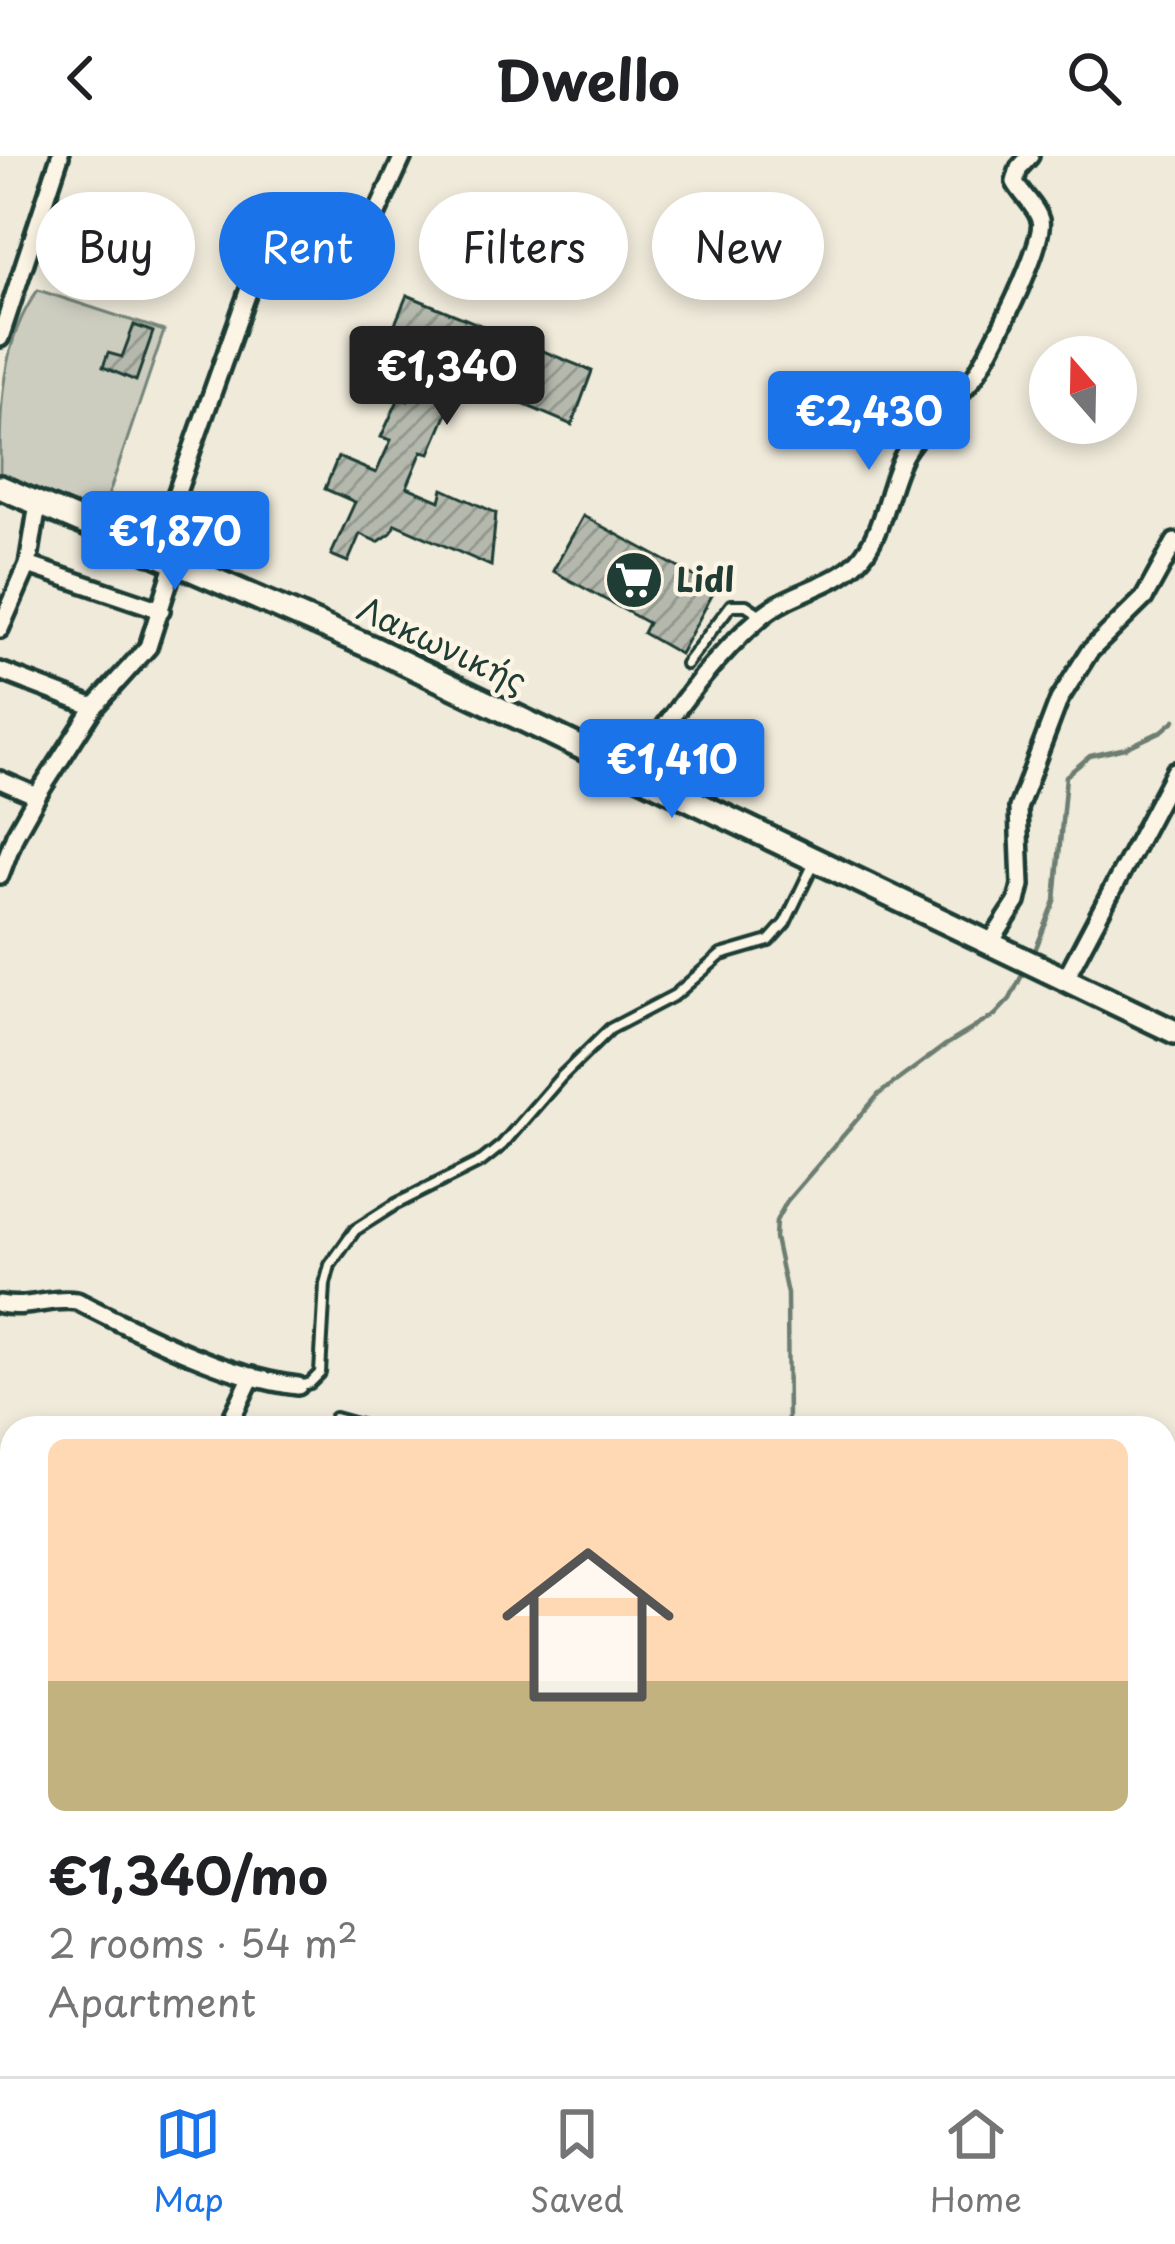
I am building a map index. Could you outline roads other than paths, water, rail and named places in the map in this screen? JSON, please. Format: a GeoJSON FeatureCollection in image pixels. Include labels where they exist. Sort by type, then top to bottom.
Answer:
{"type":"FeatureCollection","features":[{"type":"Feature","properties":{"kind":"main road","name":"Λακωνικής"},"geometry":{"type":"LineString","coordinates":[[0,487],[373,648],[1175,1032]]}},
{"type":"Feature","properties":{"kind":"street"},"geometry":{"type":"LineString","coordinates":[[0,338],[60,156]]}},
{"type":"Feature","properties":{"kind":"street"},"geometry":{"type":"LineString","coordinates":[[0,875],[15,835],[94,706],[140,660],[161,610],[165,558],[260,257],[275,253],[331,273],[350,273],[403,156]]}},
{"type":"Feature","properties":{"kind":"street"},"geometry":{"type":"LineString","coordinates":[[635,770],[687,695],[762,616],[807,588],[847,572],[862,557],[909,446],[957,397],[990,351],[1042,230],[1040,218],[1015,182],[1015,174],[1030,156]]}},
{"type":"Feature","properties":{"kind":"street"},"geometry":{"type":"LineString","coordinates":[[0,629],[6,598],[28,565],[38,504]]}},
{"type":"Feature","properties":{"kind":"street"},"geometry":{"type":"LineString","coordinates":[[992,946],[1017,902],[1021,885],[1018,808],[1059,700],[1089,652],[1144,598],[1175,542]]}},
{"type":"Feature","properties":{"kind":"street"},"geometry":{"type":"LineString","coordinates":[[28,565],[161,610]]}},
{"type":"Feature","properties":{"kind":"street"},"geometry":{"type":"LineString","coordinates":[[0,671],[94,706]]}},
{"type":"Feature","properties":{"kind":"street"},"geometry":{"type":"LineString","coordinates":[[1064,981],[1175,771]]}},
{"type":"Feature","properties":{"kind":"street"},"geometry":{"type":"LineString","coordinates":[[0,780],[37,796]]}},
{"type":"Feature","properties":{"kind":"street"},"geometry":{"type":"LineString","coordinates":[[0,1304],[20,1308],[76,1301],[252,1376],[298,1386]]}},
{"type":"Feature","properties":{"kind":"street"},"geometry":{"type":"LineString","coordinates":[[232,1416],[252,1376]]}},
{"type":"Feature","properties":{"kind":"lane"},"geometry":{"type":"LineString","coordinates":[[686,664],[731,605],[746,605],[762,616]]}},
{"type":"Feature","properties":{"kind":"lane"},"geometry":{"type":"LineString","coordinates":[[298,1386],[320,1373],[325,1284],[330,1265],[356,1230],[492,1153],[521,1128],[561,1078],[610,1029],[675,995],[721,955],[769,941],[785,923],[816,860]]}},
{"type":"Feature","properties":{"kind":"waterway"},"geometry":{"type":"LineString","coordinates":[[1032,958],[1055,901],[1066,776],[1090,756],[1126,748],[1175,720]]}},
{"type":"Feature","properties":{"kind":"waterway"},"geometry":{"type":"LineString","coordinates":[[788,1416],[787,1294],[776,1221],[787,1201],[879,1094],[995,1015],[1010,999],[1026,967]]}},
{"type":"Feature","properties":{"kind":"place","name":"Lidl"},"geometry":{"type":"Point","coordinates":[634,580]}}]}
